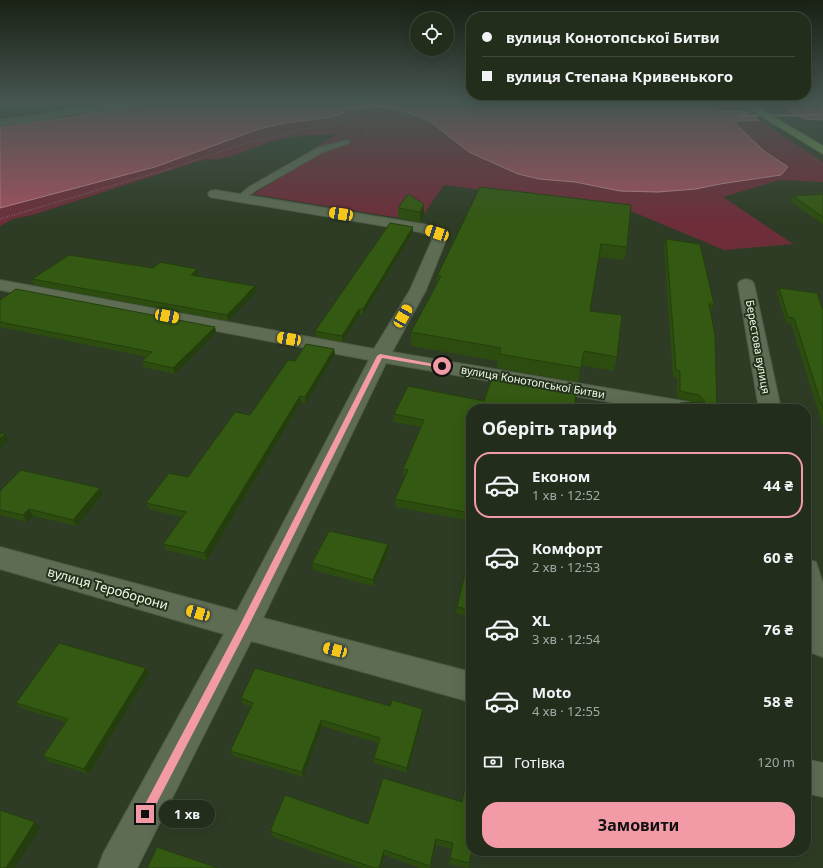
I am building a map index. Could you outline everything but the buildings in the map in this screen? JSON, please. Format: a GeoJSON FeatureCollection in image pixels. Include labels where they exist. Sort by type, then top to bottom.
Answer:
{"type":"FeatureCollection","features":[{"type":"Feature","properties":{"kind":"main road"},"geometry":{"type":"LineString","coordinates":[[810,143],[823,151]]}},
{"type":"Feature","properties":{"kind":"street"},"geometry":{"type":"LineString","coordinates":[[117,868],[244,626],[380,356],[418,290],[439,240],[437,233],[423,228],[399,223],[215,194]]}},
{"type":"Feature","properties":{"kind":"street","name":"Берестова вулиця"},"geometry":{"type":"LineString","coordinates":[[746,284],[769,404]]}},
{"type":"Feature","properties":{"kind":"street","name":"вулиця Конотопської Битви"},"geometry":{"type":"LineString","coordinates":[[0,285],[380,356],[660,404]]}},
{"type":"Feature","properties":{"kind":"street","name":"вулиця Тероборони"},"geometry":{"type":"LineString","coordinates":[[0,558],[466,686]]}},
{"type":"Feature","properties":{"kind":"street"},"geometry":{"type":"LineString","coordinates":[[811,591],[823,643]]}},
{"type":"Feature","properties":{"kind":"street"},"geometry":{"type":"LineString","coordinates":[[811,777],[823,780]]}},
{"type":"Feature","properties":{"kind":"lane"},"geometry":{"type":"LineString","coordinates":[[240,198],[320,150],[345,143]]}},
{"type":"Feature","properties":{"kind":"path"},"geometry":{"type":"LineString","coordinates":[[0,219],[39,209],[251,143]]}},
{"type":"Feature","properties":{"kind":"path"},"geometry":{"type":"LineString","coordinates":[[228,146],[233,148]]}},
{"type":"Feature","properties":{"kind":"path"},"geometry":{"type":"LineString","coordinates":[[184,161],[188,163]]}},
{"type":"Feature","properties":{"kind":"shaded area"},"geometry":{"type":"Polygon","coordinates":[[[0,143],[222,143],[155,167],[0,208],[0,143]]]}},
{"type":"Feature","properties":{"kind":"shaded area"},"geometry":{"type":"Polygon","coordinates":[[[206,143],[270,143],[224,158],[205,159],[36,214],[13,219],[0,226],[0,204],[206,143]]]}},
{"type":"Feature","properties":{"kind":"shaded area"},"geometry":{"type":"Polygon","coordinates":[[[323,143],[456,143],[469,152],[518,174],[539,179],[575,182],[620,191],[658,192],[696,189],[781,175],[776,158],[764,151],[755,143],[793,143],[823,162],[823,182],[779,180],[723,197],[793,244],[724,250],[626,209],[444,185],[419,221],[253,194],[324,151],[314,148],[323,143]]]}},
{"type":"Feature","properties":{"kind":"shaded area"},"geometry":{"type":"Polygon","coordinates":[[[457,143],[755,143],[764,151],[788,167],[781,175],[696,189],[658,192],[620,191],[575,182],[539,179],[518,174],[469,152],[457,143]]]}},
{"type":"Feature","properties":{"kind":"route"},"geometry":{"type":"LineString","coordinates":[[145,814],[244,626],[380,356],[442,366]]}}]}
